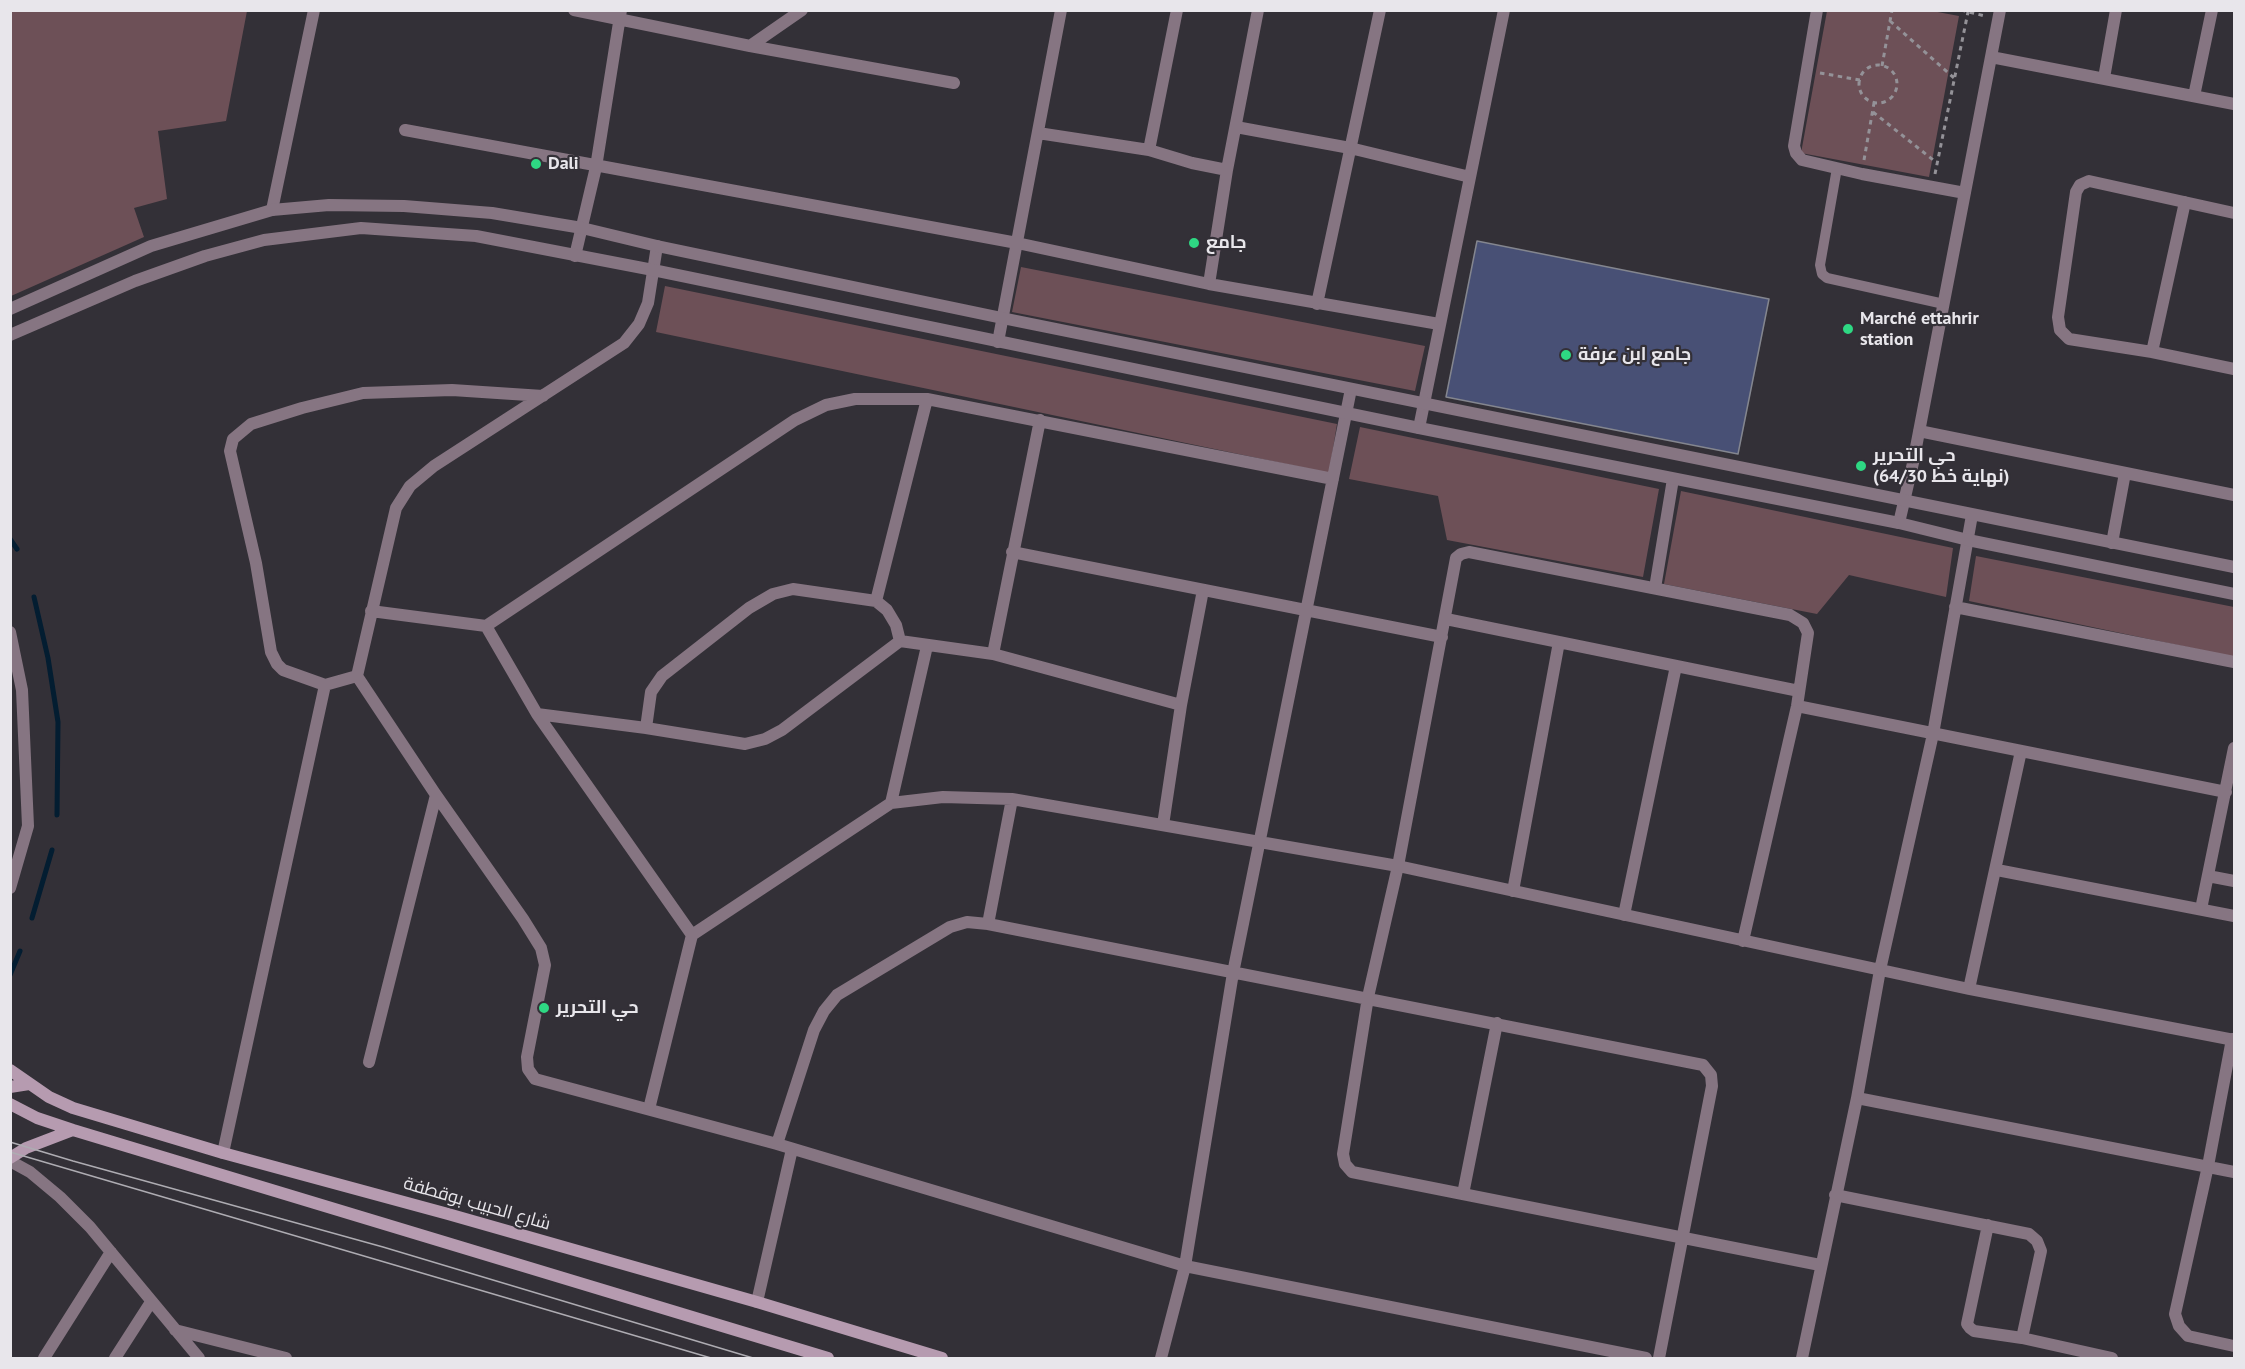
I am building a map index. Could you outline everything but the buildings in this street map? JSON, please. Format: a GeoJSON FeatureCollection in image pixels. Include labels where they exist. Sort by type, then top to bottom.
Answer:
{"type":"FeatureCollection","features":[{"type":"Feature","properties":{"kind":"main road","name":"شارع الحبيب بوقطفة"},"geometry":{"type":"LineString","coordinates":[[10,1070],[49,1097],[73,1108],[224,1153],[757,1302],[942,1359]]}},
{"type":"Feature","properties":{"kind":"main road"},"geometry":{"type":"LineString","coordinates":[[10,1087],[29,1084]]}},
{"type":"Feature","properties":{"kind":"main road"},"geometry":{"type":"LineString","coordinates":[[10,1104],[37,1118],[73,1130],[828,1359]]}},
{"type":"Feature","properties":{"kind":"main road"},"geometry":{"type":"LineString","coordinates":[[10,1160],[27,1148],[73,1130]]}},
{"type":"Feature","properties":{"kind":"street"},"geometry":{"type":"LineString","coordinates":[[272,210],[314,10]]}},
{"type":"Feature","properties":{"kind":"street"},"geometry":{"type":"LineString","coordinates":[[574,10],[620,15],[750,46],[954,83]]}},
{"type":"Feature","properties":{"kind":"street"},"geometry":{"type":"LineString","coordinates":[[750,46],[802,10]]}},
{"type":"Feature","properties":{"kind":"street"},"geometry":{"type":"LineString","coordinates":[[998,342],[1061,10]]}},
{"type":"Feature","properties":{"kind":"street"},"geometry":{"type":"LineString","coordinates":[[1149,150],[1177,10]]}},
{"type":"Feature","properties":{"kind":"street"},"geometry":{"type":"LineString","coordinates":[[1209,284],[1227,170],[1258,10]]}},
{"type":"Feature","properties":{"kind":"street"},"geometry":{"type":"LineString","coordinates":[[1317,304],[1380,10]]}},
{"type":"Feature","properties":{"kind":"street"},"geometry":{"type":"LineString","coordinates":[[1419,428],[1422,403],[1504,10]]}},
{"type":"Feature","properties":{"kind":"street"},"geometry":{"type":"LineString","coordinates":[[1817,10],[1794,146],[1796,153],[1802,160],[1862,174],[1965,193]]}},
{"type":"Feature","properties":{"kind":"street"},"geometry":{"type":"LineString","coordinates":[[2104,78],[2116,10]]}},
{"type":"Feature","properties":{"kind":"street"},"geometry":{"type":"LineString","coordinates":[[2194,96],[2212,10]]}},
{"type":"Feature","properties":{"kind":"street"},"geometry":{"type":"LineString","coordinates":[[1899,524],[2000,14]]}},
{"type":"Feature","properties":{"kind":"street"},"geometry":{"type":"LineString","coordinates":[[575,256],[596,167],[620,15]]}},
{"type":"Feature","properties":{"kind":"street"},"geometry":{"type":"LineString","coordinates":[[1992,57],[2235,104]]}},
{"type":"Feature","properties":{"kind":"street"},"geometry":{"type":"LineString","coordinates":[[1236,127],[1350,148],[1470,177]]}},
{"type":"Feature","properties":{"kind":"street"},"geometry":{"type":"LineString","coordinates":[[405,130],[1017,243],[1209,284],[1439,324]]}},
{"type":"Feature","properties":{"kind":"street"},"geometry":{"type":"LineString","coordinates":[[1038,132],[1149,150],[1192,163],[1227,170]]}},
{"type":"Feature","properties":{"kind":"street"},"geometry":{"type":"LineString","coordinates":[[2235,213],[2089,181],[2080,185],[2076,192],[2058,317],[2060,330],[2069,339],[2152,352],[2235,369]]}},
{"type":"Feature","properties":{"kind":"street"},"geometry":{"type":"LineString","coordinates":[[2152,352],[2185,202]]}},
{"type":"Feature","properties":{"kind":"street"},"geometry":{"type":"LineString","coordinates":[[10,309],[151,246],[272,210],[329,206],[404,206],[492,213],[582,228],[657,246],[1002,318],[1904,502],[2235,567]]}},
{"type":"Feature","properties":{"kind":"street"},"geometry":{"type":"LineString","coordinates":[[10,335],[135,281],[205,256],[264,240],[361,228],[476,236],[653,270],[2235,594]]}},
{"type":"Feature","properties":{"kind":"street"},"geometry":{"type":"LineString","coordinates":[[657,246],[648,303],[639,324],[624,343],[434,466],[410,486],[396,508],[357,676],[541,948],[545,965],[527,1057],[528,1069],[535,1078],[777,1144],[1185,1266],[1646,1359]]}},
{"type":"Feature","properties":{"kind":"street"},"geometry":{"type":"LineString","coordinates":[[1161,1359],[1185,1266],[1233,973],[1351,389]]}},
{"type":"Feature","properties":{"kind":"street"},"geometry":{"type":"LineString","coordinates":[[357,676],[325,685],[283,670],[277,664],[271,652],[256,563],[230,451],[233,439],[251,424],[302,408],[363,393],[452,390],[543,396]]}},
{"type":"Feature","properties":{"kind":"street"},"geometry":{"type":"LineString","coordinates":[[371,611],[486,626],[795,420],[826,405],[855,399],[927,399],[1333,479]]}},
{"type":"Feature","properties":{"kind":"street"},"geometry":{"type":"LineString","coordinates":[[876,601],[927,399]]}},
{"type":"Feature","properties":{"kind":"street"},"geometry":{"type":"LineString","coordinates":[[993,654],[1040,420]]}},
{"type":"Feature","properties":{"kind":"street"},"geometry":{"type":"LineString","coordinates":[[1919,431],[2235,495]]}},
{"type":"Feature","properties":{"kind":"street"},"geometry":{"type":"LineString","coordinates":[[2112,543],[2125,473]]}},
{"type":"Feature","properties":{"kind":"street"},"geometry":{"type":"LineString","coordinates":[[1655,588],[1673,479]]}},
{"type":"Feature","properties":{"kind":"street"},"geometry":{"type":"LineString","coordinates":[[1802,1359],[1857,1098],[1880,970],[1933,734],[1972,515]]}},
{"type":"Feature","properties":{"kind":"street"},"geometry":{"type":"LineString","coordinates":[[1012,552],[1442,637]]}},
{"type":"Feature","properties":{"kind":"street"},"geometry":{"type":"LineString","coordinates":[[1743,940],[1797,706],[1808,633],[1803,623],[1790,615],[1469,552],[1461,554],[1456,558],[1398,866],[1368,998],[1343,1154],[1345,1164],[1352,1172],[1820,1265]]}},
{"type":"Feature","properties":{"kind":"street"},"geometry":{"type":"LineString","coordinates":[[646,728],[651,692],[662,676],[749,608],[773,594],[793,589],[876,601],[887,610],[896,625],[900,641]]}},
{"type":"Feature","properties":{"kind":"street"},"geometry":{"type":"LineString","coordinates":[[1163,825],[1181,705],[1203,590]]}},
{"type":"Feature","properties":{"kind":"street"},"geometry":{"type":"LineString","coordinates":[[1955,607],[2235,662]]}},
{"type":"Feature","properties":{"kind":"street"},"geometry":{"type":"LineString","coordinates":[[1446,619],[1799,691]]}},
{"type":"Feature","properties":{"kind":"street"},"geometry":{"type":"LineString","coordinates":[[486,626],[537,714],[692,935]]}},
{"type":"Feature","properties":{"kind":"street"},"geometry":{"type":"LineString","coordinates":[[10,632],[22,690],[28,826],[10,888]]}},
{"type":"Feature","properties":{"kind":"street"},"geometry":{"type":"LineString","coordinates":[[537,714],[745,744],[765,739],[782,730],[900,641],[993,654],[1181,705]]}},
{"type":"Feature","properties":{"kind":"street"},"geometry":{"type":"LineString","coordinates":[[1513,891],[1559,642]]}},
{"type":"Feature","properties":{"kind":"street"},"geometry":{"type":"LineString","coordinates":[[891,803],[927,646]]}},
{"type":"Feature","properties":{"kind":"street"},"geometry":{"type":"LineString","coordinates":[[1624,915],[1676,666]]}},
{"type":"Feature","properties":{"kind":"street"},"geometry":{"type":"LineString","coordinates":[[224,1153],[325,685]]}},
{"type":"Feature","properties":{"kind":"street"},"geometry":{"type":"LineString","coordinates":[[1797,706],[2226,792]]}},
{"type":"Feature","properties":{"kind":"street"},"geometry":{"type":"LineString","coordinates":[[2201,909],[2235,748]]}},
{"type":"Feature","properties":{"kind":"street"},"geometry":{"type":"LineString","coordinates":[[1969,989],[2021,750]]}},
{"type":"Feature","properties":{"kind":"street"},"geometry":{"type":"LineString","coordinates":[[369,1062],[436,795]]}},
{"type":"Feature","properties":{"kind":"street"},"geometry":{"type":"LineString","coordinates":[[649,1109],[692,935],[891,803],[942,797],[1012,799],[1398,866],[1969,989],[2233,1040],[2175,1314],[2179,1326],[2188,1336],[2235,1346]]}},
{"type":"Feature","properties":{"kind":"street"},"geometry":{"type":"LineString","coordinates":[[988,924],[1012,799]]}},
{"type":"Feature","properties":{"kind":"street"},"geometry":{"type":"LineString","coordinates":[[1996,870],[2235,916]]}},
{"type":"Feature","properties":{"kind":"street"},"geometry":{"type":"LineString","coordinates":[[2208,876],[2235,881]]}},
{"type":"Feature","properties":{"kind":"street"},"geometry":{"type":"LineString","coordinates":[[777,1144],[814,1030],[824,1011],[837,995],[950,927],[967,922],[988,924],[1703,1065],[1711,1075],[1712,1086],[1659,1359]]}},
{"type":"Feature","properties":{"kind":"street"},"geometry":{"type":"LineString","coordinates":[[1463,1194],[1497,1023]]}},
{"type":"Feature","properties":{"kind":"street"},"geometry":{"type":"LineString","coordinates":[[1857,1098],[2235,1172]]}},
{"type":"Feature","properties":{"kind":"street"},"geometry":{"type":"LineString","coordinates":[[757,1302],[792,1149]]}},
{"type":"Feature","properties":{"kind":"street"},"geometry":{"type":"LineString","coordinates":[[10,1160],[30,1172],[60,1197],[111,1252],[199,1359]]}},
{"type":"Feature","properties":{"kind":"street"},"geometry":{"type":"LineString","coordinates":[[1835,1195],[2030,1234],[2037,1241],[2041,1251],[2022,1338]]}},
{"type":"Feature","properties":{"kind":"street"},"geometry":{"type":"LineString","coordinates":[[1988,1226],[1967,1324],[1974,1331],[2022,1338],[2112,1359]]}},
{"type":"Feature","properties":{"kind":"street"},"geometry":{"type":"LineString","coordinates":[[44,1359],[111,1252]]}},
{"type":"Feature","properties":{"kind":"street"},"geometry":{"type":"LineString","coordinates":[[115,1359],[150,1302]]}},
{"type":"Feature","properties":{"kind":"street"},"geometry":{"type":"LineString","coordinates":[[176,1330],[286,1359]]}},
{"type":"Feature","properties":{"kind":"lane"},"geometry":{"type":"LineString","coordinates":[[1837,168],[1820,266],[1822,274],[1827,278],[1944,304]]}},
{"type":"Feature","properties":{"kind":"path"},"geometry":{"type":"LineString","coordinates":[[1882,66],[1893,10]]}},
{"type":"Feature","properties":{"kind":"path"},"geometry":{"type":"LineString","coordinates":[[1960,10],[2000,14]]}},
{"type":"Feature","properties":{"kind":"path"},"geometry":{"type":"LineString","coordinates":[[1933,188],[1968,12]]}},
{"type":"Feature","properties":{"kind":"path"},"geometry":{"type":"LineString","coordinates":[[1890,21],[1954,79]]}},
{"type":"Feature","properties":{"kind":"path"},"geometry":{"type":"LineString","coordinates":[[1882,66],[1894,74],[1897,88],[1889,100],[1874,103],[1862,95],[1860,81],[1868,69],[1882,66]]}},
{"type":"Feature","properties":{"kind":"path"},"geometry":{"type":"LineString","coordinates":[[1806,70],[1860,81]]}},
{"type":"Feature","properties":{"kind":"path"},"geometry":{"type":"LineString","coordinates":[[1862,174],[1874,103]]}},
{"type":"Feature","properties":{"kind":"path"},"geometry":{"type":"LineString","coordinates":[[1873,112],[1937,164]]}},
{"type":"Feature","properties":{"kind":"shaded area"},"geometry":{"type":"Polygon","coordinates":[[[11,10],[247,11],[226,121],[158,131],[167,199],[134,208],[144,237],[11,296],[11,10]]]}},
{"type":"Feature","properties":{"kind":"shaded area"},"geometry":{"type":"Polygon","coordinates":[[[1927,10],[1959,16],[1929,177],[1801,153],[1827,11],[1927,10]]]}},
{"type":"Feature","properties":{"kind":"shaded area"},"geometry":{"type":"Polygon","coordinates":[[[1021,267],[1425,346],[1415,391],[1012,312],[1021,267]]]}},
{"type":"Feature","properties":{"kind":"shaded area"},"geometry":{"type":"Polygon","coordinates":[[[665,286],[1337,424],[1329,473],[656,332],[665,286]]]}},
{"type":"Feature","properties":{"kind":"shaded area"},"geometry":{"type":"Polygon","coordinates":[[[1360,427],[1659,489],[1643,577],[1447,540],[1438,496],[1349,479],[1360,427]]]}},
{"type":"Feature","properties":{"kind":"shaded area"},"geometry":{"type":"Polygon","coordinates":[[[1681,491],[1953,548],[1946,597],[1849,575],[1817,614],[1664,584],[1681,491]]]}},
{"type":"Feature","properties":{"kind":"shaded area"},"geometry":{"type":"Polygon","coordinates":[[[1976,556],[2234,607],[2234,657],[1969,601],[1976,556]]]}},
{"type":"Feature","properties":{"kind":"waterway"},"geometry":{"type":"LineString","coordinates":[[10,539],[17,549]]}},
{"type":"Feature","properties":{"kind":"waterway"},"geometry":{"type":"LineString","coordinates":[[34,597],[48,658],[58,722],[57,815]]}},
{"type":"Feature","properties":{"kind":"waterway"},"geometry":{"type":"LineString","coordinates":[[32,918],[52,850]]}},
{"type":"Feature","properties":{"kind":"waterway"},"geometry":{"type":"LineString","coordinates":[[10,975],[20,951]]}},
{"type":"Feature","properties":{"kind":"tram line"},"geometry":{"type":"LineString","coordinates":[[10,1142],[383,1247],[753,1358]]}},
{"type":"Feature","properties":{"kind":"tram line"},"geometry":{"type":"LineString","coordinates":[[10,1152],[711,1358]]}},
{"type":"Feature","properties":{"kind":"place","name":"Dali"},"geometry":{"type":"Point","coordinates":[536,164]}},
{"type":"Feature","properties":{"kind":"place","name":"جامع"},"geometry":{"type":"Point","coordinates":[1194,243]}},
{"type":"Feature","properties":{"kind":"place","name":"Marché ettahrir station"},"geometry":{"type":"Point","coordinates":[1848,329]}},
{"type":"Feature","properties":{"kind":"place","name":"جامع ابن عرفة"},"geometry":{"type":"Point","coordinates":[1566,355]}},
{"type":"Feature","properties":{"kind":"place","name":"حي التحرير (نهاية خط 64/30)"},"geometry":{"type":"Point","coordinates":[1861,466]}},
{"type":"Feature","properties":{"kind":"place","name":"حي التحرير"},"geometry":{"type":"Point","coordinates":[544,1008]}}]}
